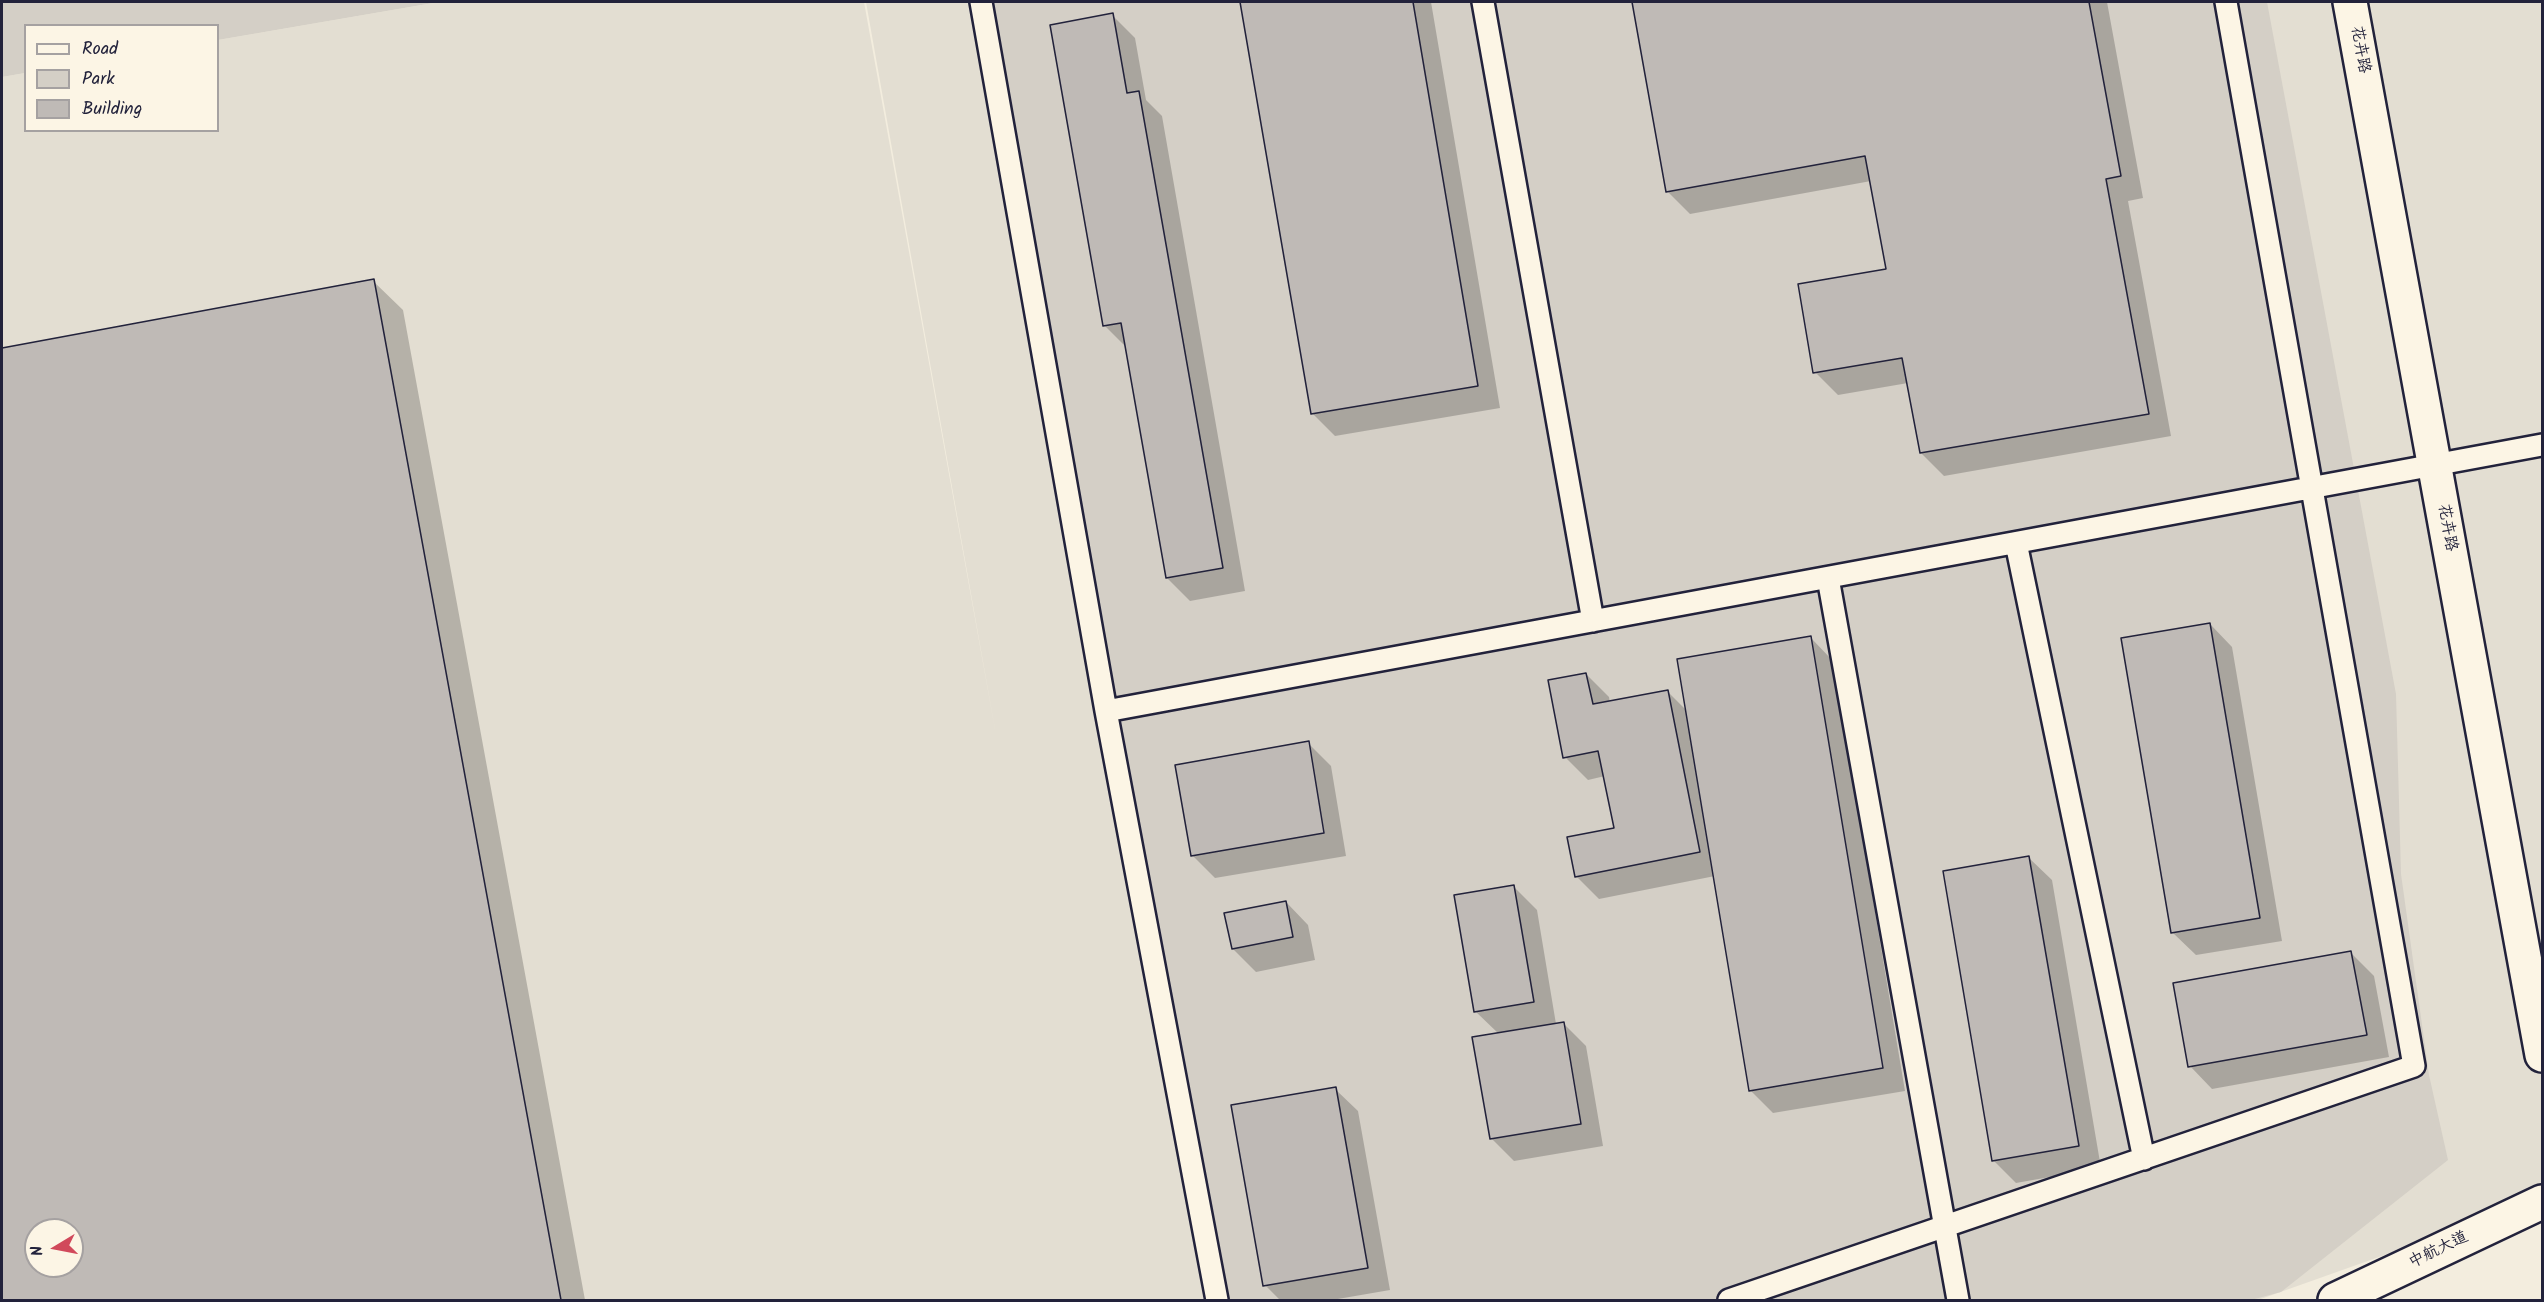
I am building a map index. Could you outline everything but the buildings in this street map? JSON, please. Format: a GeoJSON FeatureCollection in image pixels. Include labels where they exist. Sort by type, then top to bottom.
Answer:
{"type":"FeatureCollection","features":[{"type":"Feature","properties":{"kind":"street","name":"花卉路"},"geometry":{"type":"LineString","coordinates":[[2350,2],[2542,1055]]}},
{"type":"Feature","properties":{"kind":"street","name":"中航大道"},"geometry":{"type":"LineString","coordinates":[[2335,1300],[2542,1202]]}},
{"type":"Feature","properties":{"kind":"lane"},"geometry":{"type":"LineString","coordinates":[[981,2],[1106,711],[1217,1300]]}},
{"type":"Feature","properties":{"kind":"lane"},"geometry":{"type":"LineString","coordinates":[[1483,2],[1593,621]]}},
{"type":"Feature","properties":{"kind":"lane"},"geometry":{"type":"LineString","coordinates":[[1729,1300],[2414,1066],[2226,2]]}},
{"type":"Feature","properties":{"kind":"lane"},"geometry":{"type":"LineString","coordinates":[[1106,711],[2435,466],[2542,444]]}},
{"type":"Feature","properties":{"kind":"lane"},"geometry":{"type":"LineString","coordinates":[[2016,543],[2144,1159]]}},
{"type":"Feature","properties":{"kind":"lane"},"geometry":{"type":"LineString","coordinates":[[1828,578],[1943,1227],[1958,1300]]}},
{"type":"Feature","properties":{"kind":"shaded area"},"geometry":{"type":"Polygon","coordinates":[[[439,2],[864,2],[996,735],[866,2],[2334,2],[2542,1064],[2542,1199],[2258,1300],[2,1300],[2,77],[24,73],[24,132],[219,132],[219,40],[439,2]]]}},
{"type":"Feature","properties":{"kind":"shaded area"},"geometry":{"type":"Polygon","coordinates":[[[2350,2],[2542,2],[2542,1055],[2350,2]]]}},
{"type":"Feature","properties":{"kind":"green space"},"geometry":{"type":"Polygon","coordinates":[[[2,2],[439,2],[219,40],[219,24],[24,24],[24,73],[2,77],[2,2]]]}},
{"type":"Feature","properties":{"kind":"green space"},"geometry":{"type":"Polygon","coordinates":[[[982,2],[2267,2],[2396,694],[2401,874],[2429,1075],[2448,1160],[2281,1292],[2251,1300],[1218,1300],[982,2]]]}}]}
